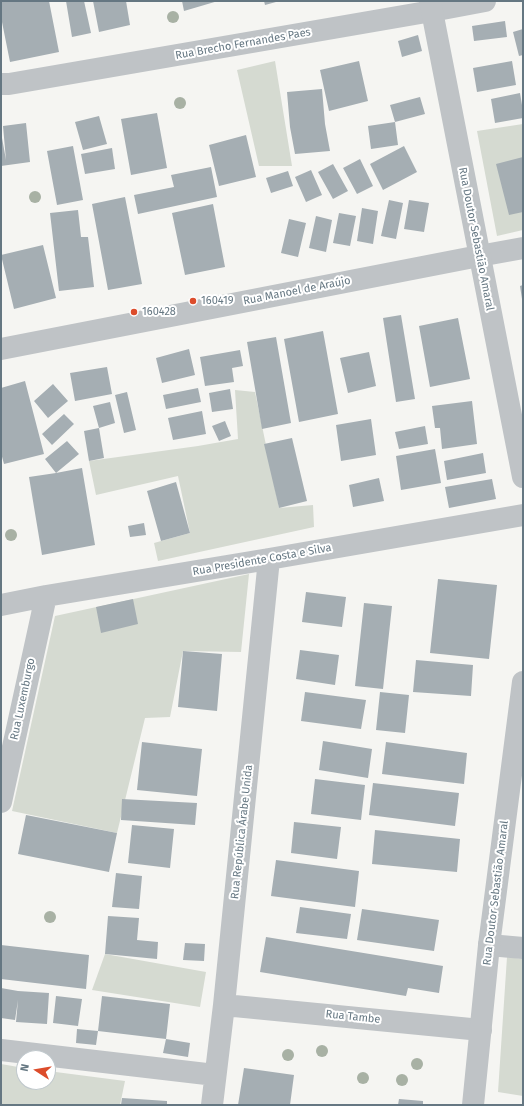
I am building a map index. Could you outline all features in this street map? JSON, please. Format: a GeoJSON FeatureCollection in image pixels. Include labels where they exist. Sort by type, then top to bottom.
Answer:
{"type":"FeatureCollection","features":[{"type":"Feature","properties":{"kind":"street","name":"Rua Brecho Fernandes Paes"},"geometry":{"type":"LineString","coordinates":[[1,84],[10,84],[431,6],[485,1]]}},
{"type":"Feature","properties":{"kind":"street","name":"Rua Doutor Sebastião Amaral"},"geometry":{"type":"LineString","coordinates":[[431,6],[523,477]]}},
{"type":"Feature","properties":{"kind":"street","name":"Rua Manoel de Araújo"},"geometry":{"type":"LineString","coordinates":[[1,349],[523,248]]}},
{"type":"Feature","properties":{"kind":"street","name":"Rua Presidente Costa e Silva"},"geometry":{"type":"LineString","coordinates":[[1,605],[46,596],[523,515]]}},
{"type":"Feature","properties":{"kind":"street","name":"Rua República Árabe Unida"},"geometry":{"type":"LineString","coordinates":[[212,1105],[224,1005],[269,559]]}},
{"type":"Feature","properties":{"kind":"street","name":"Rua Luxemburgo"},"geometry":{"type":"LineString","coordinates":[[1,802],[46,596]]}},
{"type":"Feature","properties":{"kind":"street","name":"Rua Doutor Sebastião Amaral"},"geometry":{"type":"LineString","coordinates":[[473,1105],[489,945],[523,682]]}},
{"type":"Feature","properties":{"kind":"street"},"geometry":{"type":"LineString","coordinates":[[489,945],[523,948]]}},
{"type":"Feature","properties":{"kind":"street","name":"Rua Tambe"},"geometry":{"type":"LineString","coordinates":[[224,1005],[481,1030]]}},
{"type":"Feature","properties":{"kind":"street"},"geometry":{"type":"LineString","coordinates":[[1,1050],[215,1075]]}},
{"type":"Feature","properties":{"kind":"shaded area"},"geometry":{"type":"Polygon","coordinates":[[[275,61],[292,166],[259,166],[237,70],[275,61]]]}},
{"type":"Feature","properties":{"kind":"shaded area"},"geometry":{"type":"Polygon","coordinates":[[[523,124],[523,230],[497,236],[477,131],[523,124]]]}},
{"type":"Feature","properties":{"kind":"shaded area"},"geometry":{"type":"Polygon","coordinates":[[[235,390],[255,392],[279,508],[313,505],[314,527],[158,561],[154,543],[190,533],[178,476],[96,495],[89,461],[238,439],[235,390]]]}},
{"type":"Feature","properties":{"kind":"shaded area"},"geometry":{"type":"Polygon","coordinates":[[[249,574],[241,652],[183,651],[170,717],[145,718],[117,833],[12,811],[55,616],[249,574]]]}},
{"type":"Feature","properties":{"kind":"shaded area"},"geometry":{"type":"Polygon","coordinates":[[[105,954],[206,972],[200,1007],[92,990],[105,954]]]}},
{"type":"Feature","properties":{"kind":"shaded area"},"geometry":{"type":"Polygon","coordinates":[[[507,957],[523,959],[523,1096],[498,1092],[507,957]]]}},
{"type":"Feature","properties":{"kind":"shaded area"},"geometry":{"type":"Polygon","coordinates":[[[1,1064],[16,1067],[16,1090],[56,1090],[56,1072],[125,1081],[120,1105],[1,1105],[1,1064]]]}},
{"type":"Feature","properties":{"kind":"building"},"geometry":{"type":"Polygon","coordinates":[[[1,1],[49,1],[59,52],[10,62],[1,17],[1,1]]]}},
{"type":"Feature","properties":{"kind":"building"},"geometry":{"type":"Polygon","coordinates":[[[66,1],[84,1],[91,33],[72,37],[66,1]]]}},
{"type":"Feature","properties":{"kind":"building"},"geometry":{"type":"Polygon","coordinates":[[[93,1],[126,1],[130,25],[99,32],[93,1]]]}},
{"type":"Feature","properties":{"kind":"building"},"geometry":{"type":"Polygon","coordinates":[[[182,1],[218,1],[184,11],[182,1]]]}},
{"type":"Feature","properties":{"kind":"building"},"geometry":{"type":"Polygon","coordinates":[[[264,1],[276,1],[276,2],[265,5],[264,1]]]}},
{"type":"Feature","properties":{"kind":"building"},"geometry":{"type":"Polygon","coordinates":[[[505,21],[507,37],[474,41],[472,26],[505,21]]]}},
{"type":"Feature","properties":{"kind":"building"},"geometry":{"type":"Polygon","coordinates":[[[523,29],[523,55],[519,56],[513,32],[523,29]]]}},
{"type":"Feature","properties":{"kind":"building"},"geometry":{"type":"Polygon","coordinates":[[[418,35],[422,51],[402,57],[398,41],[418,35]]]}},
{"type":"Feature","properties":{"kind":"building"},"geometry":{"type":"Polygon","coordinates":[[[359,61],[368,101],[329,111],[320,70],[359,61]]]}},
{"type":"Feature","properties":{"kind":"building"},"geometry":{"type":"Polygon","coordinates":[[[512,61],[516,85],[477,92],[473,68],[512,61]]]}},
{"type":"Feature","properties":{"kind":"building"},"geometry":{"type":"Polygon","coordinates":[[[322,89],[325,124],[330,151],[295,154],[290,127],[287,92],[322,89]]]}},
{"type":"Feature","properties":{"kind":"building"},"geometry":{"type":"Polygon","coordinates":[[[520,93],[523,118],[495,123],[491,99],[520,93]]]}},
{"type":"Feature","properties":{"kind":"building"},"geometry":{"type":"Polygon","coordinates":[[[420,97],[425,114],[395,122],[390,105],[420,97]]]}},
{"type":"Feature","properties":{"kind":"building"},"geometry":{"type":"Polygon","coordinates":[[[157,113],[167,168],[131,175],[121,119],[157,113]]]}},
{"type":"Feature","properties":{"kind":"building"},"geometry":{"type":"Polygon","coordinates":[[[99,116],[107,144],[83,150],[75,122],[99,116]]]}},
{"type":"Feature","properties":{"kind":"building"},"geometry":{"type":"Polygon","coordinates":[[[395,122],[398,145],[371,149],[368,126],[395,122]]]}},
{"type":"Feature","properties":{"kind":"building"},"geometry":{"type":"Polygon","coordinates":[[[26,123],[30,162],[1,166],[2,138],[6,160],[3,126],[26,123]]]}},
{"type":"Feature","properties":{"kind":"building"},"geometry":{"type":"Polygon","coordinates":[[[246,135],[256,177],[219,186],[209,145],[246,135]]]}},
{"type":"Feature","properties":{"kind":"building"},"geometry":{"type":"Polygon","coordinates":[[[73,146],[83,200],[57,205],[47,151],[73,146]]]}},
{"type":"Feature","properties":{"kind":"building"},"geometry":{"type":"Polygon","coordinates":[[[404,146],[417,172],[383,190],[370,164],[404,146]]]}},
{"type":"Feature","properties":{"kind":"building"},"geometry":{"type":"Polygon","coordinates":[[[112,148],[115,169],[85,174],[81,154],[112,148]]]}},
{"type":"Feature","properties":{"kind":"building"},"geometry":{"type":"Polygon","coordinates":[[[523,157],[523,212],[509,215],[496,164],[523,157]]]}},
{"type":"Feature","properties":{"kind":"building"},"geometry":{"type":"Polygon","coordinates":[[[360,159],[373,186],[357,194],[343,168],[360,159]]]}},
{"type":"Feature","properties":{"kind":"building"},"geometry":{"type":"Polygon","coordinates":[[[333,164],[348,191],[333,199],[318,172],[333,164]]]}},
{"type":"Feature","properties":{"kind":"building"},"geometry":{"type":"Polygon","coordinates":[[[211,167],[217,197],[138,214],[134,195],[174,187],[171,175],[211,167]]]}},
{"type":"Feature","properties":{"kind":"building"},"geometry":{"type":"Polygon","coordinates":[[[311,170],[322,195],[306,202],[295,177],[311,170]]]}},
{"type":"Feature","properties":{"kind":"building"},"geometry":{"type":"Polygon","coordinates":[[[288,171],[293,186],[271,193],[266,178],[288,171]]]}},
{"type":"Feature","properties":{"kind":"building"},"geometry":{"type":"Polygon","coordinates":[[[125,197],[142,284],[108,290],[92,204],[125,197]]]}},
{"type":"Feature","properties":{"kind":"building"},"geometry":{"type":"Polygon","coordinates":[[[389,200],[403,203],[396,239],[381,236],[389,200]]]}},
{"type":"Feature","properties":{"kind":"building"},"geometry":{"type":"Polygon","coordinates":[[[409,200],[429,203],[424,232],[404,229],[409,200]]]}},
{"type":"Feature","properties":{"kind":"building"},"geometry":{"type":"Polygon","coordinates":[[[213,204],[225,267],[185,275],[172,213],[213,204]]]}},
{"type":"Feature","properties":{"kind":"building"},"geometry":{"type":"Polygon","coordinates":[[[362,208],[378,211],[373,244],[357,241],[362,208]]]}},
{"type":"Feature","properties":{"kind":"building"},"geometry":{"type":"Polygon","coordinates":[[[78,210],[81,237],[88,237],[94,287],[59,291],[50,213],[78,210]]]}},
{"type":"Feature","properties":{"kind":"building"},"geometry":{"type":"Polygon","coordinates":[[[339,213],[356,216],[350,246],[333,243],[339,213]]]}},
{"type":"Feature","properties":{"kind":"building"},"geometry":{"type":"Polygon","coordinates":[[[316,216],[332,220],[326,252],[309,248],[316,216]]]}},
{"type":"Feature","properties":{"kind":"building"},"geometry":{"type":"Polygon","coordinates":[[[289,219],[306,223],[298,257],[281,253],[289,219]]]}},
{"type":"Feature","properties":{"kind":"building"},"geometry":{"type":"Polygon","coordinates":[[[43,245],[56,298],[14,309],[1,255],[43,245]]]}},
{"type":"Feature","properties":{"kind":"building"},"geometry":{"type":"Polygon","coordinates":[[[523,285],[523,298],[522,299],[520,286],[523,285]]]}},
{"type":"Feature","properties":{"kind":"building"},"geometry":{"type":"Polygon","coordinates":[[[401,315],[415,399],[396,402],[383,318],[401,315]]]}},
{"type":"Feature","properties":{"kind":"building"},"geometry":{"type":"Polygon","coordinates":[[[458,318],[470,379],[430,387],[419,326],[458,318]]]}},
{"type":"Feature","properties":{"kind":"building"},"geometry":{"type":"Polygon","coordinates":[[[323,331],[338,414],[299,422],[284,339],[323,331]]]}},
{"type":"Feature","properties":{"kind":"building"},"geometry":{"type":"Polygon","coordinates":[[[276,337],[291,423],[262,429],[247,342],[276,337]]]}},
{"type":"Feature","properties":{"kind":"building"},"geometry":{"type":"Polygon","coordinates":[[[189,349],[195,375],[162,383],[156,358],[189,349]]]}},
{"type":"Feature","properties":{"kind":"building"},"geometry":{"type":"Polygon","coordinates":[[[240,350],[243,366],[232,368],[234,382],[205,386],[200,357],[240,350]]]}},
{"type":"Feature","properties":{"kind":"building"},"geometry":{"type":"Polygon","coordinates":[[[369,352],[376,386],[348,393],[340,358],[369,352]]]}},
{"type":"Feature","properties":{"kind":"building"},"geometry":{"type":"Polygon","coordinates":[[[107,367],[112,394],[75,401],[70,373],[107,367]]]}},
{"type":"Feature","properties":{"kind":"building"},"geometry":{"type":"Polygon","coordinates":[[[25,381],[44,454],[4,464],[1,453],[1,388],[25,381]]]}},
{"type":"Feature","properties":{"kind":"building"},"geometry":{"type":"Polygon","coordinates":[[[53,384],[68,401],[48,418],[34,401],[53,384]]]}},
{"type":"Feature","properties":{"kind":"building"},"geometry":{"type":"Polygon","coordinates":[[[198,388],[201,402],[166,409],[163,395],[198,388]]]}},
{"type":"Feature","properties":{"kind":"building"},"geometry":{"type":"Polygon","coordinates":[[[230,389],[233,409],[212,412],[209,393],[230,389]]]}},
{"type":"Feature","properties":{"kind":"building"},"geometry":{"type":"Polygon","coordinates":[[[127,392],[136,430],[124,433],[115,395],[127,392]]]}},
{"type":"Feature","properties":{"kind":"building"},"geometry":{"type":"Polygon","coordinates":[[[472,401],[477,444],[442,449],[440,428],[435,428],[432,406],[472,401]]]}},
{"type":"Feature","properties":{"kind":"building"},"geometry":{"type":"Polygon","coordinates":[[[110,402],[115,423],[99,428],[93,406],[110,402]]]}},
{"type":"Feature","properties":{"kind":"building"},"geometry":{"type":"Polygon","coordinates":[[[202,411],[206,434],[173,440],[168,418],[202,411]]]}},
{"type":"Feature","properties":{"kind":"building"},"geometry":{"type":"Polygon","coordinates":[[[64,414],[74,424],[52,445],[42,434],[64,414]]]}},
{"type":"Feature","properties":{"kind":"building"},"geometry":{"type":"Polygon","coordinates":[[[371,419],[376,455],[341,461],[336,425],[371,419]]]}},
{"type":"Feature","properties":{"kind":"building"},"geometry":{"type":"Polygon","coordinates":[[[225,421],[231,436],[219,441],[212,426],[225,421]]]}},
{"type":"Feature","properties":{"kind":"building"},"geometry":{"type":"Polygon","coordinates":[[[425,426],[428,444],[399,449],[395,432],[425,426]]]}},
{"type":"Feature","properties":{"kind":"building"},"geometry":{"type":"Polygon","coordinates":[[[99,428],[104,458],[89,461],[84,431],[99,428]]]}},
{"type":"Feature","properties":{"kind":"building"},"geometry":{"type":"Polygon","coordinates":[[[292,438],[307,501],[279,508],[264,444],[292,438]]]}},
{"type":"Feature","properties":{"kind":"building"},"geometry":{"type":"Polygon","coordinates":[[[67,441],[79,454],[56,473],[45,459],[67,441]]]}},
{"type":"Feature","properties":{"kind":"building"},"geometry":{"type":"Polygon","coordinates":[[[435,449],[441,483],[401,490],[396,456],[435,449]]]}},
{"type":"Feature","properties":{"kind":"building"},"geometry":{"type":"Polygon","coordinates":[[[483,453],[486,473],[447,480],[444,461],[483,453]]]}},
{"type":"Feature","properties":{"kind":"building"},"geometry":{"type":"Polygon","coordinates":[[[82,468],[95,545],[42,555],[29,477],[82,468]]]}},
{"type":"Feature","properties":{"kind":"building"},"geometry":{"type":"Polygon","coordinates":[[[379,478],[384,501],[353,507],[349,485],[379,478]]]}},
{"type":"Feature","properties":{"kind":"building"},"geometry":{"type":"Polygon","coordinates":[[[492,479],[496,499],[449,508],[445,487],[492,479]]]}},
{"type":"Feature","properties":{"kind":"building"},"geometry":{"type":"Polygon","coordinates":[[[176,482],[190,533],[161,541],[147,491],[176,482]]]}},
{"type":"Feature","properties":{"kind":"building"},"geometry":{"type":"Polygon","coordinates":[[[144,523],[146,535],[130,537],[128,526],[144,523]]]}},
{"type":"Feature","properties":{"kind":"building"},"geometry":{"type":"Polygon","coordinates":[[[438,579],[497,585],[489,659],[430,653],[438,579]]]}},
{"type":"Feature","properties":{"kind":"building"},"geometry":{"type":"Polygon","coordinates":[[[306,592],[346,597],[342,627],[302,622],[306,592]]]}},
{"type":"Feature","properties":{"kind":"building"},"geometry":{"type":"Polygon","coordinates":[[[133,599],[138,624],[101,633],[96,607],[133,599]]]}},
{"type":"Feature","properties":{"kind":"building"},"geometry":{"type":"Polygon","coordinates":[[[364,603],[392,606],[383,689],[355,686],[364,603]]]}},
{"type":"Feature","properties":{"kind":"building"},"geometry":{"type":"Polygon","coordinates":[[[300,650],[339,655],[335,685],[296,679],[300,650]]]}},
{"type":"Feature","properties":{"kind":"building"},"geometry":{"type":"Polygon","coordinates":[[[183,651],[222,654],[217,711],[178,707],[183,651]]]}},
{"type":"Feature","properties":{"kind":"building"},"geometry":{"type":"Polygon","coordinates":[[[416,660],[473,665],[471,696],[413,692],[416,660]]]}},
{"type":"Feature","properties":{"kind":"building"},"geometry":{"type":"Polygon","coordinates":[[[305,692],[366,700],[361,729],[301,721],[305,692]]]}},
{"type":"Feature","properties":{"kind":"building"},"geometry":{"type":"Polygon","coordinates":[[[380,692],[409,695],[405,733],[376,730],[380,692]]]}},
{"type":"Feature","properties":{"kind":"building"},"geometry":{"type":"Polygon","coordinates":[[[323,741],[372,749],[368,778],[319,770],[323,741]]]}},
{"type":"Feature","properties":{"kind":"building"},"geometry":{"type":"Polygon","coordinates":[[[142,742],[202,749],[197,796],[137,790],[142,742]]]}},
{"type":"Feature","properties":{"kind":"building"},"geometry":{"type":"Polygon","coordinates":[[[386,742],[467,753],[464,784],[382,774],[386,742]]]}},
{"type":"Feature","properties":{"kind":"building"},"geometry":{"type":"Polygon","coordinates":[[[315,779],[365,785],[361,820],[311,814],[315,779]]]}},
{"type":"Feature","properties":{"kind":"building"},"geometry":{"type":"Polygon","coordinates":[[[373,783],[459,793],[455,826],[369,815],[373,783]]]}},
{"type":"Feature","properties":{"kind":"building"},"geometry":{"type":"Polygon","coordinates":[[[122,799],[197,803],[195,825],[121,820],[122,799]]]}},
{"type":"Feature","properties":{"kind":"building"},"geometry":{"type":"Polygon","coordinates":[[[26,815],[117,833],[109,872],[18,854],[26,815]]]}},
{"type":"Feature","properties":{"kind":"building"},"geometry":{"type":"Polygon","coordinates":[[[294,822],[341,827],[337,859],[291,853],[294,822]]]}},
{"type":"Feature","properties":{"kind":"building"},"geometry":{"type":"Polygon","coordinates":[[[132,825],[174,829],[170,868],[128,863],[132,825]]]}},
{"type":"Feature","properties":{"kind":"building"},"geometry":{"type":"Polygon","coordinates":[[[375,830],[460,839],[457,872],[372,864],[375,830]]]}},
{"type":"Feature","properties":{"kind":"building"},"geometry":{"type":"Polygon","coordinates":[[[276,860],[359,871],[355,907],[271,896],[276,860]]]}},
{"type":"Feature","properties":{"kind":"building"},"geometry":{"type":"Polygon","coordinates":[[[116,873],[142,876],[139,909],[112,907],[116,873]]]}},
{"type":"Feature","properties":{"kind":"building"},"geometry":{"type":"Polygon","coordinates":[[[300,907],[351,914],[347,939],[296,933],[300,907]]]}},
{"type":"Feature","properties":{"kind":"building"},"geometry":{"type":"Polygon","coordinates":[[[362,909],[439,920],[434,951],[357,940],[362,909]]]}},
{"type":"Feature","properties":{"kind":"building"},"geometry":{"type":"Polygon","coordinates":[[[108,916],[139,918],[137,940],[158,942],[157,959],[105,954],[108,916]]]}},
{"type":"Feature","properties":{"kind":"building"},"geometry":{"type":"Polygon","coordinates":[[[266,937],[443,966],[439,993],[408,988],[406,996],[260,972],[266,937]]]}},
{"type":"Feature","properties":{"kind":"building"},"geometry":{"type":"Polygon","coordinates":[[[185,943],[205,944],[204,961],[183,960],[185,943]]]}},
{"type":"Feature","properties":{"kind":"building"},"geometry":{"type":"Polygon","coordinates":[[[1,945],[89,955],[86,989],[1,979],[1,945]]]}},
{"type":"Feature","properties":{"kind":"building"},"geometry":{"type":"Polygon","coordinates":[[[1,988],[18,991],[49,993],[47,1024],[16,1022],[18,1000],[15,1020],[1,1018],[1,988]]]}},
{"type":"Feature","properties":{"kind":"building"},"geometry":{"type":"Polygon","coordinates":[[[56,996],[82,999],[78,1026],[53,1023],[56,996]]]}},
{"type":"Feature","properties":{"kind":"building"},"geometry":{"type":"Polygon","coordinates":[[[102,996],[170,1004],[166,1039],[98,1031],[102,996]]]}},
{"type":"Feature","properties":{"kind":"building"},"geometry":{"type":"Polygon","coordinates":[[[77,1029],[98,1031],[96,1045],[76,1043],[77,1029]]]}},
{"type":"Feature","properties":{"kind":"building"},"geometry":{"type":"Polygon","coordinates":[[[166,1039],[190,1043],[188,1057],[163,1053],[166,1039]]]}},
{"type":"Feature","properties":{"kind":"building"},"geometry":{"type":"Polygon","coordinates":[[[244,1068],[294,1075],[290,1105],[238,1105],[244,1068]]]}},
{"type":"Feature","properties":{"kind":"building"},"geometry":{"type":"Polygon","coordinates":[[[122,1098],[167,1101],[167,1105],[121,1105],[122,1098]]]}},
{"type":"Feature","properties":{"kind":"building"},"geometry":{"type":"Polygon","coordinates":[[[399,1099],[423,1101],[423,1105],[398,1105],[399,1099]]]}},
{"type":"Feature","properties":{"kind":"place","name":"160419"},"geometry":{"type":"Point","coordinates":[193,301]}},
{"type":"Feature","properties":{"kind":"place","name":"160428"},"geometry":{"type":"Point","coordinates":[134,312]}}]}
